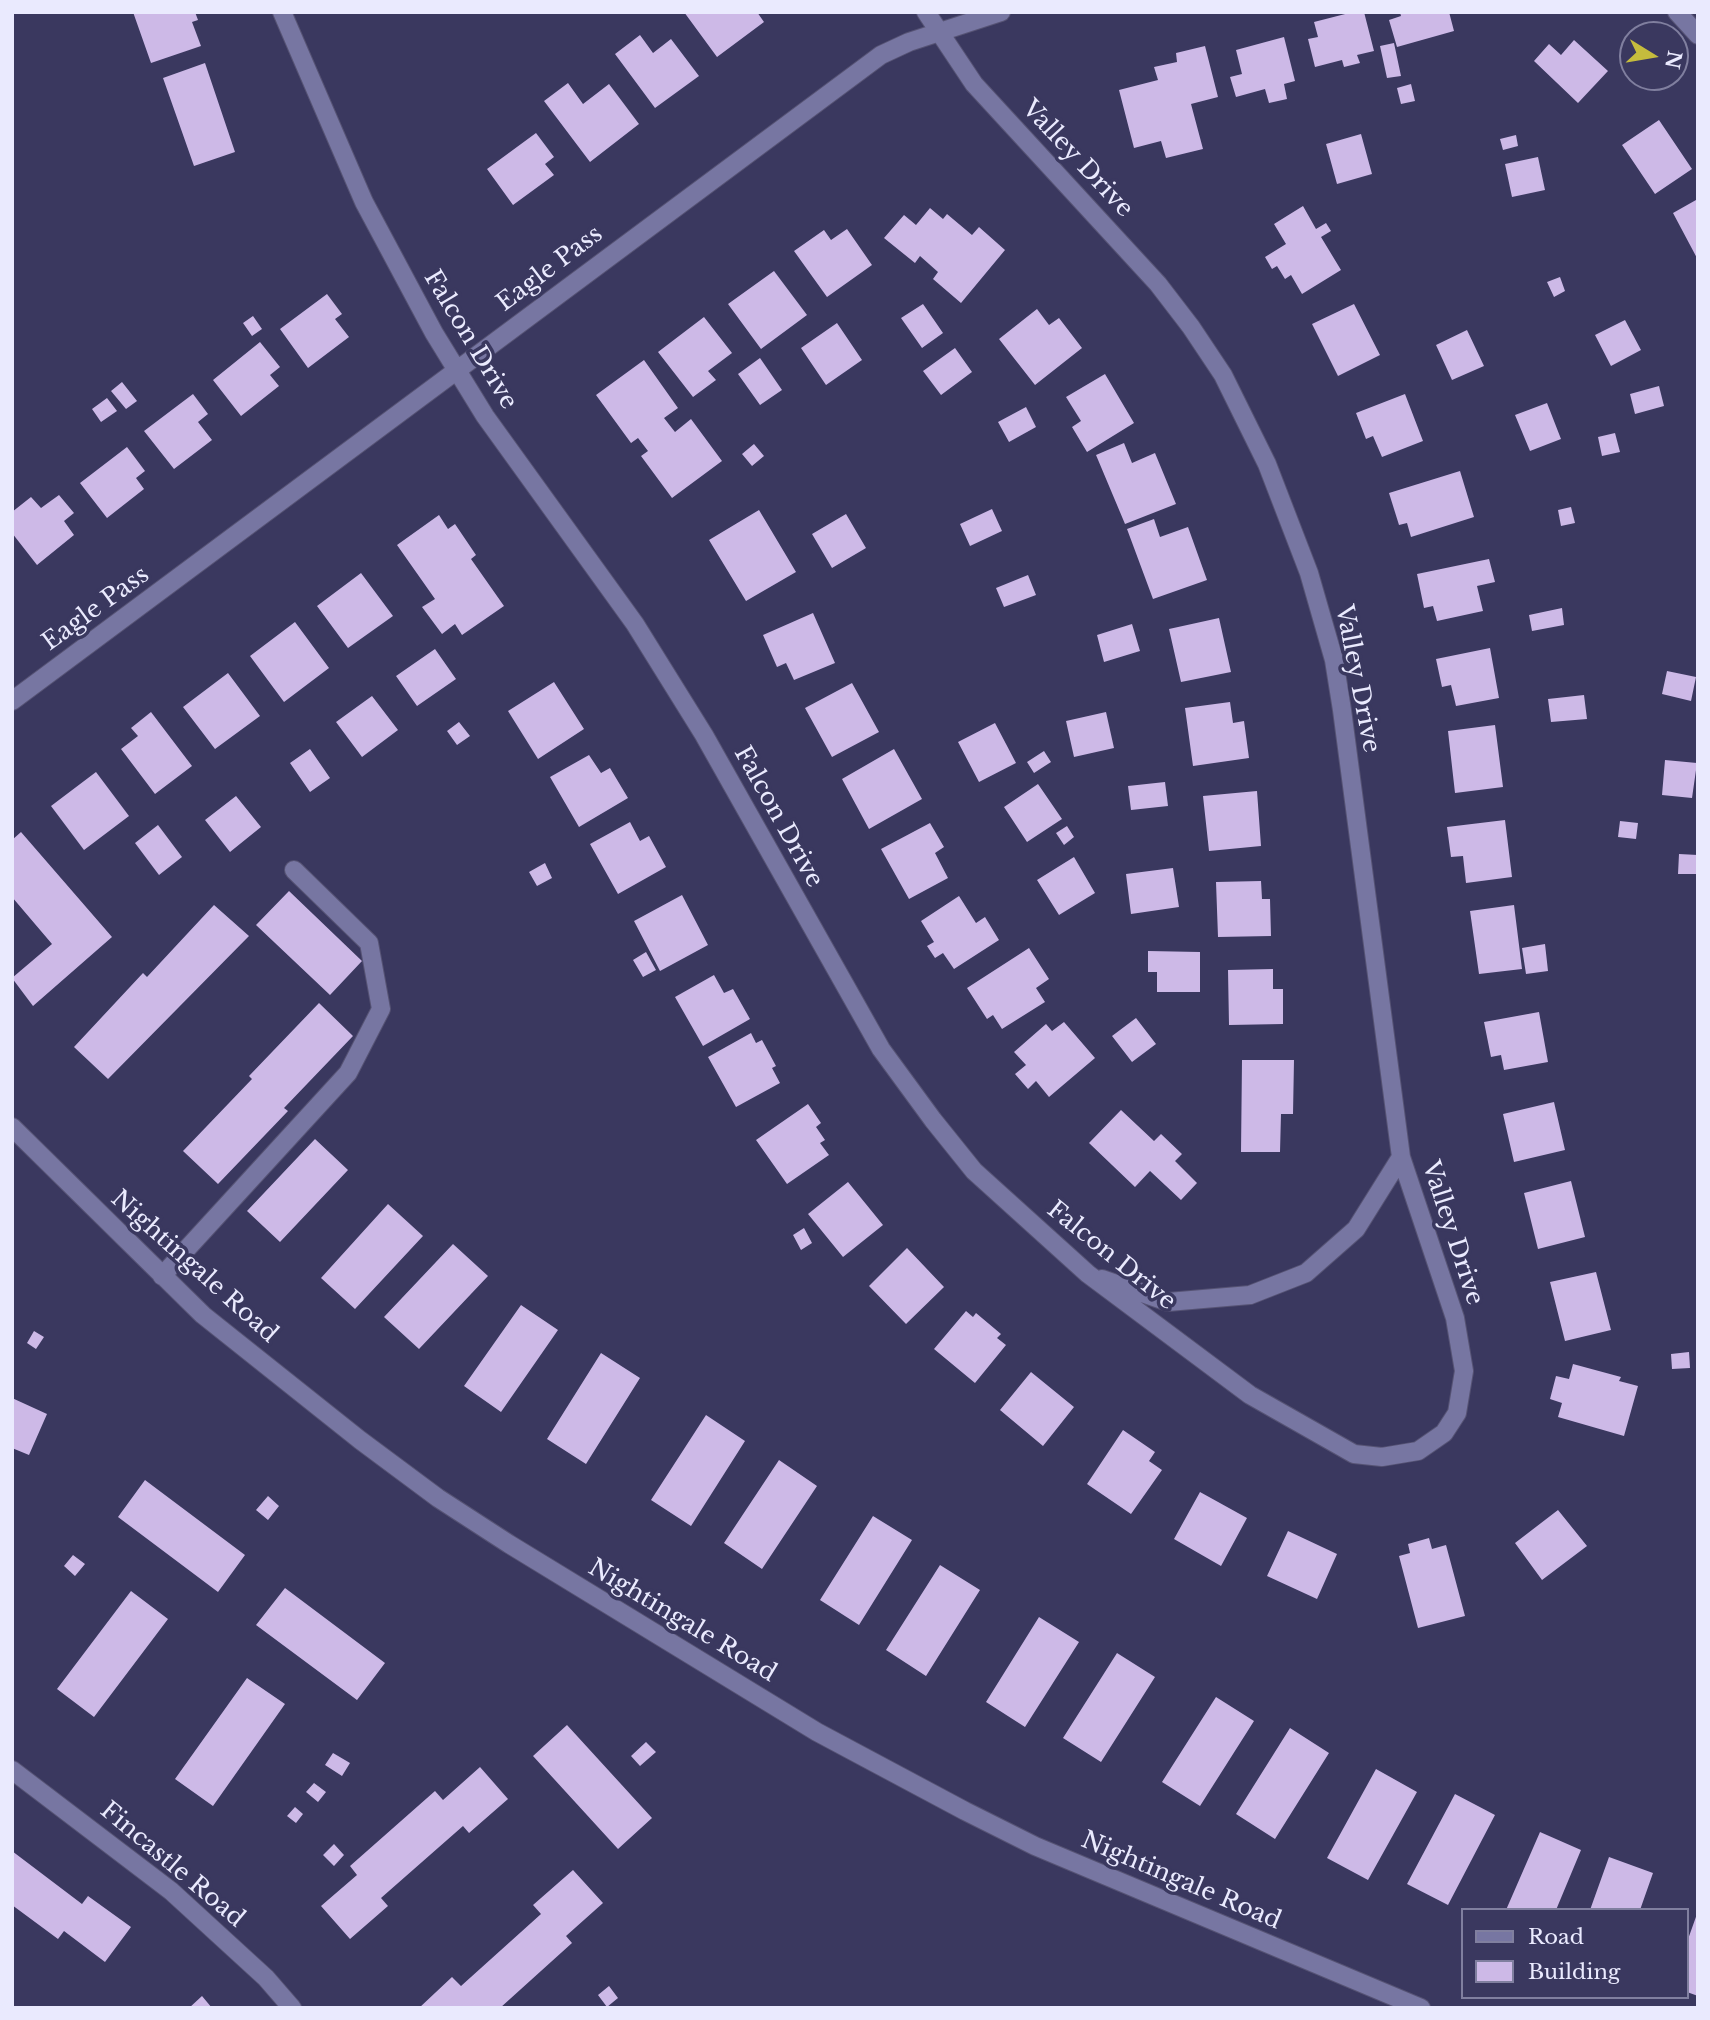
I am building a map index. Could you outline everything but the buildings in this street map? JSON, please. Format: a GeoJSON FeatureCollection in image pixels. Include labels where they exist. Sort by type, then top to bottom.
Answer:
{"type":"FeatureCollection","features":[{"type":"Feature","properties":{"kind":"street","name":"Falcon Drive"},"geometry":{"type":"LineString","coordinates":[[282,12],[364,202],[433,333],[485,416],[635,624],[704,735],[881,1049],[974,1171],[1088,1274],[1250,1395],[1354,1454],[1382,1457],[1418,1451]]}},
{"type":"Feature","properties":{"kind":"street","name":"Valley Drive"},"geometry":{"type":"LineString","coordinates":[[926,12],[974,84],[1158,284],[1223,374],[1267,464],[1309,573],[1334,660],[1401,1157],[1455,1318],[1464,1371],[1457,1412],[1444,1433],[1418,1451]]}},
{"type":"Feature","properties":{"kind":"street","name":"Eagle Pass"},"geometry":{"type":"LineString","coordinates":[[12,701],[881,55],[1001,12]]}},
{"type":"Feature","properties":{"kind":"street"},"geometry":{"type":"LineString","coordinates":[[1677,12],[1698,35]]}},
{"type":"Feature","properties":{"kind":"street"},"geometry":{"type":"LineString","coordinates":[[162,1276],[348,1073],[381,1009],[369,943],[294,870]]}},
{"type":"Feature","properties":{"kind":"street","name":"Nightingale Road"},"geometry":{"type":"LineString","coordinates":[[12,1127],[203,1315],[438,1498],[817,1732],[1035,1846],[1421,2008]]}},
{"type":"Feature","properties":{"kind":"street"},"geometry":{"type":"LineString","coordinates":[[1088,1274],[1168,1302],[1250,1296],[1306,1273],[1356,1229],[1401,1157]]}},
{"type":"Feature","properties":{"kind":"street","name":"Fincastle Road"},"geometry":{"type":"LineString","coordinates":[[12,1770],[171,1891],[266,1978],[292,2008]]}}]}
